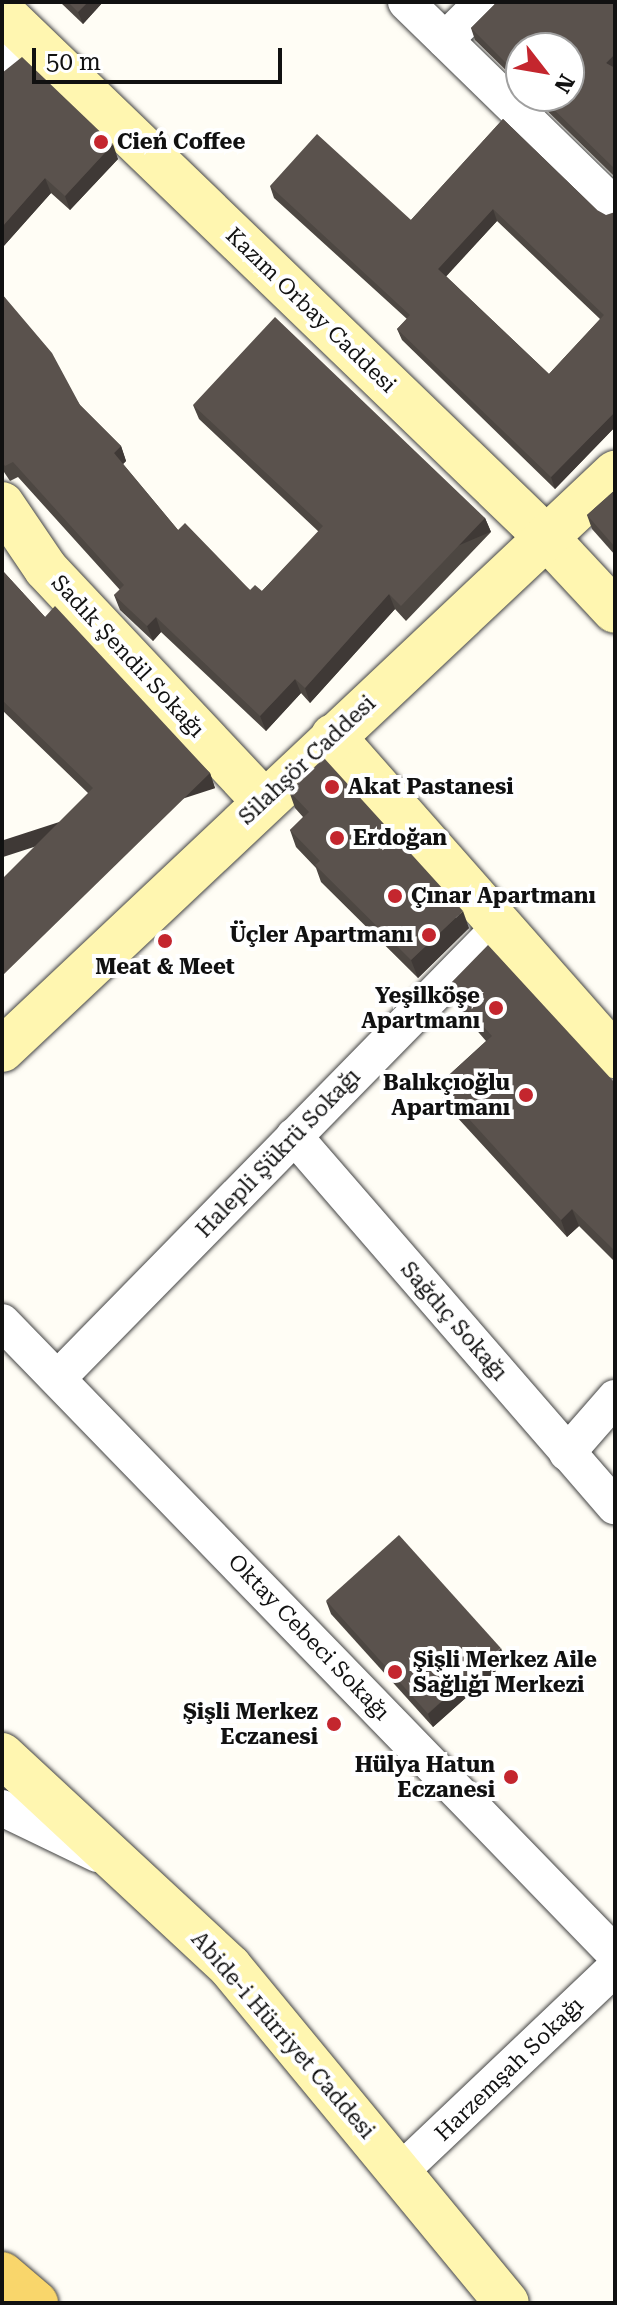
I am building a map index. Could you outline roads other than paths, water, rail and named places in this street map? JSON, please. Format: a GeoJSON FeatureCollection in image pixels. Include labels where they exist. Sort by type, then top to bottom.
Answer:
{"type":"FeatureCollection","features":[{"type":"Feature","properties":{"kind":"street"},"geometry":{"type":"LineString","coordinates":[[406,2],[615,206]]}},
{"type":"Feature","properties":{"kind":"street"},"geometry":{"type":"LineString","coordinates":[[445,40],[483,2]]}},
{"type":"Feature","properties":{"kind":"street","name":"Kazım Orbay Caddesi"},"geometry":{"type":"LineString","coordinates":[[11,40],[546,537],[615,611]]}},
{"type":"Feature","properties":{"kind":"street","name":"Silahşör Caddesi"},"geometry":{"type":"LineString","coordinates":[[2,1050],[263,800],[615,473]]}},
{"type":"Feature","properties":{"kind":"street","name":"Sadık Şendil Sokağı"},"geometry":{"type":"LineString","coordinates":[[2,504],[46,569],[263,800]]}},
{"type":"Feature","properties":{"kind":"street"},"geometry":{"type":"LineString","coordinates":[[333,736],[499,928],[615,1056]]}},
{"type":"Feature","properties":{"kind":"street","name":"Halepli Şükrü Sokağı"},"geometry":{"type":"LineString","coordinates":[[58,1378],[499,928]]}},
{"type":"Feature","properties":{"kind":"street","name":"Sağdıç Sokağı"},"geometry":{"type":"LineString","coordinates":[[294,1136],[615,1506]]}},
{"type":"Feature","properties":{"kind":"street","name":"Oktay Cebeci Sokağı"},"geometry":{"type":"LineString","coordinates":[[2,1322],[615,1954]]}},
{"type":"Feature","properties":{"kind":"street"},"geometry":{"type":"LineString","coordinates":[[567,1453],[615,1398]]}},
{"type":"Feature","properties":{"kind":"street","name":"Abide-i Hürriyet Caddesi"},"geometry":{"type":"LineString","coordinates":[[2,1755],[131,1871],[230,1967],[402,2170],[507,2303]]}},
{"type":"Feature","properties":{"kind":"street"},"geometry":{"type":"LineString","coordinates":[[2,1808],[131,1871]]}},
{"type":"Feature","properties":{"kind":"street","name":"Harzemşah Sokağı"},"geometry":{"type":"LineString","coordinates":[[402,2170],[615,1968]]}},
{"type":"Feature","properties":{"kind":"place","name":"Cień Coffee"},"geometry":{"type":"Point","coordinates":[101,142]}},
{"type":"Feature","properties":{"kind":"place","name":"Akat Pastanesi"},"geometry":{"type":"Point","coordinates":[332,787]}},
{"type":"Feature","properties":{"kind":"place","name":"Erdoğan"},"geometry":{"type":"Point","coordinates":[337,838]}},
{"type":"Feature","properties":{"kind":"place","name":"Çınar Apartmanı"},"geometry":{"type":"Point","coordinates":[395,896]}},
{"type":"Feature","properties":{"kind":"place","name":"Üçler Apartmanı"},"geometry":{"type":"Point","coordinates":[429,935]}},
{"type":"Feature","properties":{"kind":"place","name":"Meat & Meet"},"geometry":{"type":"Point","coordinates":[165,941]}},
{"type":"Feature","properties":{"kind":"place","name":"Yeşilköşe Apartmanı"},"geometry":{"type":"Point","coordinates":[496,1008]}},
{"type":"Feature","properties":{"kind":"place","name":"Balıkçıoğlu Apartmanı"},"geometry":{"type":"Point","coordinates":[526,1095]}},
{"type":"Feature","properties":{"kind":"place","name":"Şişli Merkez Aile Sağlığı Merkezi"},"geometry":{"type":"Point","coordinates":[395,1672]}},
{"type":"Feature","properties":{"kind":"place","name":"Şişli Merkez Eczanesi"},"geometry":{"type":"Point","coordinates":[334,1724]}},
{"type":"Feature","properties":{"kind":"place","name":"Hülya Hatun Eczanesi"},"geometry":{"type":"Point","coordinates":[511,1777]}}]}
